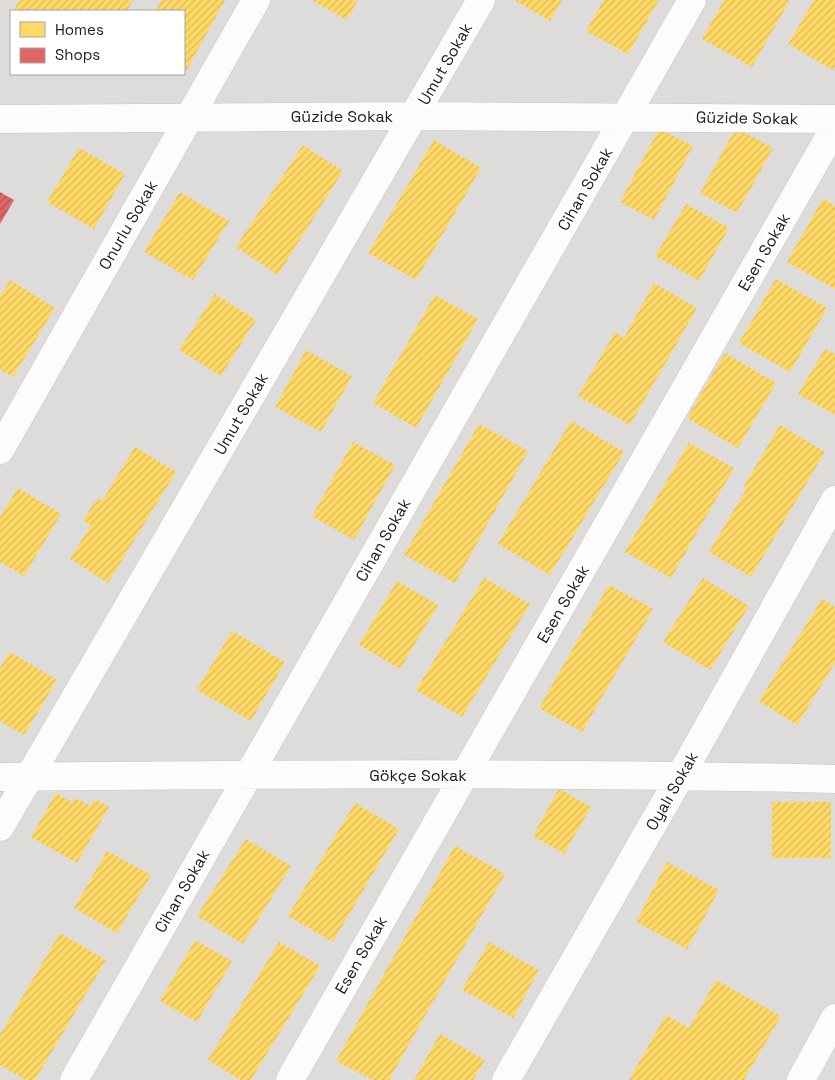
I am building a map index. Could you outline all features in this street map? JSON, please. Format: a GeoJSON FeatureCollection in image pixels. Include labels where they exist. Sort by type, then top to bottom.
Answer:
{"type":"FeatureCollection","features":[{"type":"Feature","properties":{"kind":"street","name":"Onurlu Sokak"},"geometry":{"type":"LineString","coordinates":[[0,450],[256,0]]}},
{"type":"Feature","properties":{"kind":"street","name":"Umut Sokak"},"geometry":{"type":"LineString","coordinates":[[0,827],[481,0]]}},
{"type":"Feature","properties":{"kind":"street","name":"Cihan Sokak"},"geometry":{"type":"LineString","coordinates":[[74,1080],[692,0]]}},
{"type":"Feature","properties":{"kind":"street","name":"Güzide Sokak"},"geometry":{"type":"LineString","coordinates":[[0,119],[190,116],[835,119]]}},
{"type":"Feature","properties":{"kind":"street","name":"Esen Sokak"},"geometry":{"type":"LineString","coordinates":[[290,1080],[835,127]]}},
{"type":"Feature","properties":{"kind":"street","name":"Oyalı Sokak"},"geometry":{"type":"LineString","coordinates":[[506,1080],[681,775],[835,500]]}},
{"type":"Feature","properties":{"kind":"street","name":"Gökçe Sokak"},"geometry":{"type":"LineString","coordinates":[[0,776],[248,774],[681,775],[835,778]]}},
{"type":"Feature","properties":{"kind":"street"},"geometry":{"type":"LineString","coordinates":[[801,1080],[835,1018]]}},
{"type":"Feature","properties":{"kind":"shaded area"},"geometry":{"type":"Polygon","coordinates":[[[0,0],[835,0],[835,1080],[0,1080],[0,0]]]}},
{"type":"Feature","properties":{"kind":"building: Homes"},"geometry":{"type":"Polygon","coordinates":[[[20,0],[133,0],[128,10],[14,10],[20,0]]]}},
{"type":"Feature","properties":{"kind":"building: Homes"},"geometry":{"type":"Polygon","coordinates":[[[162,0],[225,0],[185,73],[185,10],[156,10],[162,0]]]}},
{"type":"Feature","properties":{"kind":"building: Homes"},"geometry":{"type":"Polygon","coordinates":[[[311,0],[358,0],[347,20],[311,0]]]}},
{"type":"Feature","properties":{"kind":"building: Homes"},"geometry":{"type":"Polygon","coordinates":[[[514,0],[562,0],[550,21],[514,0]]]}},
{"type":"Feature","properties":{"kind":"building: Homes"},"geometry":{"type":"Polygon","coordinates":[[[604,0],[659,0],[628,54],[586,31],[604,0]]]}},
{"type":"Feature","properties":{"kind":"building: Homes"},"geometry":{"type":"Polygon","coordinates":[[[724,0],[790,0],[752,67],[702,39],[724,0]]]}},
{"type":"Feature","properties":{"kind":"building: Homes"},"geometry":{"type":"Polygon","coordinates":[[[814,0],[835,0],[835,66],[833,70],[788,44],[814,0]]]}},
{"type":"Feature","properties":{"kind":"building: Homes"},"geometry":{"type":"Polygon","coordinates":[[[736,128],[773,148],[737,213],[700,193],[736,128]]]}},
{"type":"Feature","properties":{"kind":"building: Homes"},"geometry":{"type":"Polygon","coordinates":[[[659,129],[693,146],[654,220],[620,202],[659,129]]]}},
{"type":"Feature","properties":{"kind":"building: Homes"},"geometry":{"type":"Polygon","coordinates":[[[434,140],[481,168],[416,280],[368,253],[434,140]]]}},
{"type":"Feature","properties":{"kind":"building: Homes"},"geometry":{"type":"Polygon","coordinates":[[[303,145],[343,171],[278,275],[236,247],[303,145]]]}},
{"type":"Feature","properties":{"kind":"building: Homes"},"geometry":{"type":"Polygon","coordinates":[[[79,148],[125,174],[94,229],[47,202],[79,148]]]}},
{"type":"Feature","properties":{"kind":"building: Homes"},"geometry":{"type":"Polygon","coordinates":[[[180,192],[229,221],[193,280],[144,252],[180,192]]]}},
{"type":"Feature","properties":{"kind":"building: Homes"},"geometry":{"type":"Polygon","coordinates":[[[823,199],[835,206],[835,289],[787,262],[823,199]]]}},
{"type":"Feature","properties":{"kind":"building: Homes"},"geometry":{"type":"Polygon","coordinates":[[[686,204],[729,228],[699,281],[655,256],[686,204]]]}},
{"type":"Feature","properties":{"kind":"building: Homes"},"geometry":{"type":"Polygon","coordinates":[[[776,279],[827,308],[790,372],[739,343],[776,279]]]}},
{"type":"Feature","properties":{"kind":"building: Homes"},"geometry":{"type":"Polygon","coordinates":[[[10,280],[55,308],[13,377],[0,369],[0,297],[10,280]]]}},
{"type":"Feature","properties":{"kind":"building: Homes"},"geometry":{"type":"Polygon","coordinates":[[[654,283],[697,308],[630,425],[578,396],[615,332],[624,338],[654,283]]]}},
{"type":"Feature","properties":{"kind":"building: Homes"},"geometry":{"type":"Polygon","coordinates":[[[215,294],[256,320],[221,376],[179,350],[215,294]]]}},
{"type":"Feature","properties":{"kind":"building: Homes"},"geometry":{"type":"Polygon","coordinates":[[[435,295],[478,319],[416,428],[373,403],[435,295]]]}},
{"type":"Feature","properties":{"kind":"building: Homes"},"geometry":{"type":"Polygon","coordinates":[[[825,349],[835,354],[835,415],[798,394],[825,349]]]}},
{"type":"Feature","properties":{"kind":"building: Homes"},"geometry":{"type":"Polygon","coordinates":[[[306,350],[352,376],[321,432],[275,407],[306,350]]]}},
{"type":"Feature","properties":{"kind":"building: Homes"},"geometry":{"type":"Polygon","coordinates":[[[725,353],[776,383],[738,448],[687,418],[725,353]]]}},
{"type":"Feature","properties":{"kind":"building: Homes"},"geometry":{"type":"Polygon","coordinates":[[[571,421],[624,452],[550,575],[498,544],[571,421]]]}},
{"type":"Feature","properties":{"kind":"building: Homes"},"geometry":{"type":"Polygon","coordinates":[[[479,424],[528,451],[455,583],[404,555],[479,424]]]}},
{"type":"Feature","properties":{"kind":"building: Homes"},"geometry":{"type":"Polygon","coordinates":[[[780,425],[825,452],[751,577],[709,552],[747,488],[744,486],[780,425]]]}},
{"type":"Feature","properties":{"kind":"building: Homes"},"geometry":{"type":"Polygon","coordinates":[[[353,442],[395,465],[354,540],[312,516],[353,442]]]}},
{"type":"Feature","properties":{"kind":"building: Homes"},"geometry":{"type":"Polygon","coordinates":[[[689,443],[734,468],[671,578],[625,552],[689,443]]]}},
{"type":"Feature","properties":{"kind":"building: Homes"},"geometry":{"type":"Polygon","coordinates":[[[135,447],[176,472],[108,583],[70,559],[91,525],[83,520],[97,499],[102,501],[135,447]]]}},
{"type":"Feature","properties":{"kind":"building: Homes"},"geometry":{"type":"Polygon","coordinates":[[[18,488],[61,514],[24,576],[0,562],[0,517],[18,488]]]}},
{"type":"Feature","properties":{"kind":"building: Homes"},"geometry":{"type":"Polygon","coordinates":[[[484,578],[530,604],[462,717],[416,690],[484,578]]]}},
{"type":"Feature","properties":{"kind":"building: Homes"},"geometry":{"type":"Polygon","coordinates":[[[703,578],[749,606],[710,670],[663,642],[703,578]]]}},
{"type":"Feature","properties":{"kind":"building: Homes"},"geometry":{"type":"Polygon","coordinates":[[[397,581],[438,605],[400,669],[359,645],[397,581]]]}},
{"type":"Feature","properties":{"kind":"building: Homes"},"geometry":{"type":"Polygon","coordinates":[[[609,585],[653,609],[582,732],[539,708],[609,585]]]}},
{"type":"Feature","properties":{"kind":"building: Homes"},"geometry":{"type":"Polygon","coordinates":[[[822,599],[835,607],[835,663],[797,725],[759,701],[822,599]]]}},
{"type":"Feature","properties":{"kind":"building: Homes"},"geometry":{"type":"Polygon","coordinates":[[[232,631],[285,662],[251,721],[197,690],[232,631]]]}},
{"type":"Feature","properties":{"kind":"building: Homes"},"geometry":{"type":"Polygon","coordinates":[[[10,652],[57,680],[24,735],[0,721],[0,668],[10,652]]]}},
{"type":"Feature","properties":{"kind":"building: Homes"},"geometry":{"type":"Polygon","coordinates":[[[559,789],[591,807],[564,854],[533,836],[559,789]]]}},
{"type":"Feature","properties":{"kind":"building: Homes"},"geometry":{"type":"Polygon","coordinates":[[[56,793],[73,803],[75,798],[90,806],[95,799],[109,807],[77,863],[31,837],[56,793]]]}},
{"type":"Feature","properties":{"kind":"building: Homes"},"geometry":{"type":"Polygon","coordinates":[[[772,802],[831,802],[831,858],[772,858],[772,802]]]}},
{"type":"Feature","properties":{"kind":"building: Homes"},"geometry":{"type":"Polygon","coordinates":[[[355,803],[399,829],[333,942],[288,916],[355,803]]]}},
{"type":"Feature","properties":{"kind":"building: Homes"},"geometry":{"type":"Polygon","coordinates":[[[246,839],[291,866],[243,944],[197,916],[246,839]]]}},
{"type":"Feature","properties":{"kind":"building: Homes"},"geometry":{"type":"Polygon","coordinates":[[[455,846],[505,874],[389,1080],[373,1080],[336,1061],[455,846]]]}},
{"type":"Feature","properties":{"kind":"building: Homes"},"geometry":{"type":"Polygon","coordinates":[[[107,851],[151,875],[117,933],[74,908],[107,851]]]}},
{"type":"Feature","properties":{"kind":"building: Homes"},"geometry":{"type":"Polygon","coordinates":[[[667,862],[719,890],[687,949],[636,922],[667,862]]]}},
{"type":"Feature","properties":{"kind":"building: Homes"},"geometry":{"type":"Polygon","coordinates":[[[60,933],[106,960],[35,1080],[26,1080],[0,1065],[0,1035],[60,933]]]}},
{"type":"Feature","properties":{"kind":"building: Homes"},"geometry":{"type":"Polygon","coordinates":[[[195,940],[232,961],[197,1022],[160,1001],[195,940]]]}},
{"type":"Feature","properties":{"kind":"building: Homes"},"geometry":{"type":"Polygon","coordinates":[[[279,942],[320,966],[251,1080],[241,1080],[208,1060],[279,942]]]}},
{"type":"Feature","properties":{"kind":"building: Homes"},"geometry":{"type":"Polygon","coordinates":[[[489,942],[539,970],[513,1018],[462,990],[489,942]]]}},
{"type":"Feature","properties":{"kind":"building: Homes"},"geometry":{"type":"Polygon","coordinates":[[[716,980],[781,1016],[744,1080],[629,1080],[666,1015],[689,1028],[716,980]]]}},
{"type":"Feature","properties":{"kind":"building: Homes"},"geometry":{"type":"Polygon","coordinates":[[[440,1034],[485,1060],[473,1080],[414,1080],[440,1034]]]}},
{"type":"Feature","properties":{"kind":"building: Shops"},"geometry":{"type":"Polygon","coordinates":[[[0,192],[14,200],[0,224],[0,192]]]}}]}
